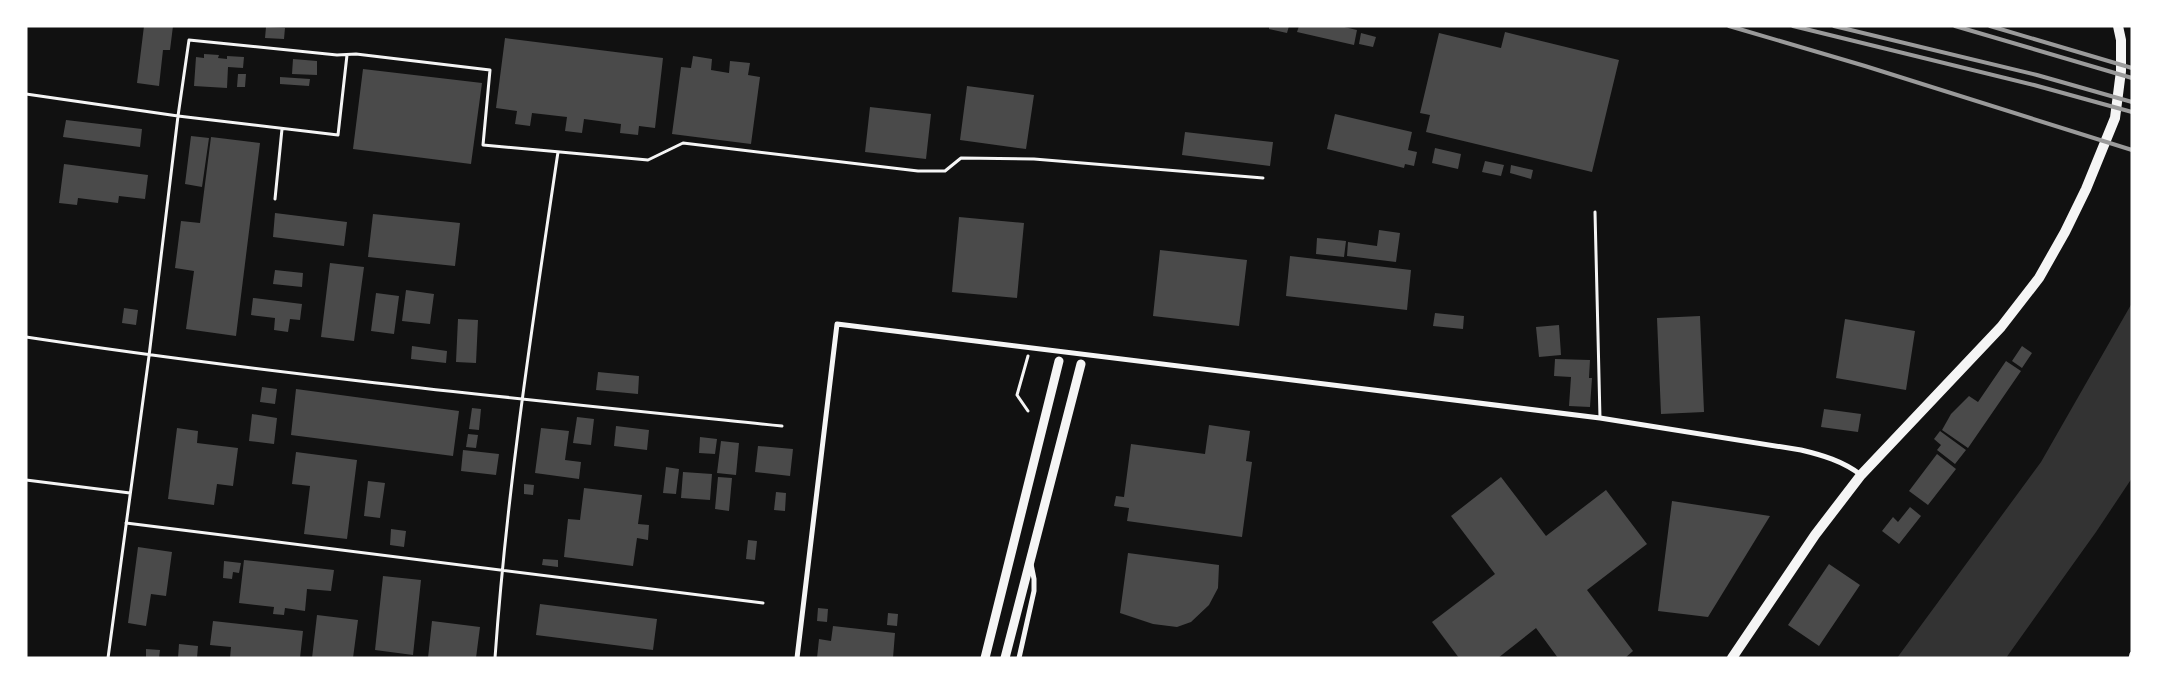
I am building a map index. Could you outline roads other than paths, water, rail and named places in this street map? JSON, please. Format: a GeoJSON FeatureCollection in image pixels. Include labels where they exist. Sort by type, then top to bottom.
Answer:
{"type":"FeatureCollection","features":[{"type":"Feature","properties":{"kind":"main road"},"geometry":{"type":"LineString","coordinates":[[1732,658],[1815,535],[1861,475],[2000,327],[2039,278],[2078,206],[2099,160],[2115,118],[2121,71],[2121,40],[2118,26]]}},
{"type":"Feature","properties":{"kind":"street"},"geometry":{"type":"LineString","coordinates":[[797,658],[836,324],[1600,418],[1801,450],[1846,465],[1861,475]]}},
{"type":"Feature","properties":{"kind":"street"},"geometry":{"type":"LineString","coordinates":[[985,658],[1059,362]]}},
{"type":"Feature","properties":{"kind":"street"},"geometry":{"type":"LineString","coordinates":[[1005,658],[1081,364]]}},
{"type":"Feature","properties":{"kind":"street"},"geometry":{"type":"LineString","coordinates":[[1019,658],[1034,591],[1034,574],[1029,561]]}},
{"type":"Feature","properties":{"kind":"street"},"geometry":{"type":"LineString","coordinates":[[2131,658],[2132,654]]}},
{"type":"Feature","properties":{"kind":"lane"},"geometry":{"type":"LineString","coordinates":[[108,658],[189,40],[490,70],[483,145],[648,160],[684,144],[918,170],[945,171],[961,158],[1034,159],[1264,178]]}},
{"type":"Feature","properties":{"kind":"lane"},"geometry":{"type":"LineString","coordinates":[[26,94],[178,116],[338,135],[347,55]]}},
{"type":"Feature","properties":{"kind":"lane"},"geometry":{"type":"LineString","coordinates":[[275,199],[282,129]]}},
{"type":"Feature","properties":{"kind":"lane"},"geometry":{"type":"LineString","coordinates":[[495,658],[501,571],[522,400],[558,152]]}},
{"type":"Feature","properties":{"kind":"lane"},"geometry":{"type":"LineString","coordinates":[[1595,212],[1600,418]]}},
{"type":"Feature","properties":{"kind":"lane"},"geometry":{"type":"LineString","coordinates":[[26,337],[149,356],[522,400],[782,426]]}},
{"type":"Feature","properties":{"kind":"lane"},"geometry":{"type":"LineString","coordinates":[[26,480],[130,493]]}},
{"type":"Feature","properties":{"kind":"lane"},"geometry":{"type":"LineString","coordinates":[[126,523],[763,603]]}},
{"type":"Feature","properties":{"kind":"railway"},"geometry":{"type":"LineString","coordinates":[[1729,26],[1865,66],[2132,150]]}},
{"type":"Feature","properties":{"kind":"railway"},"geometry":{"type":"LineString","coordinates":[[1793,26],[2034,85],[2132,112]]}},
{"type":"Feature","properties":{"kind":"railway"},"geometry":{"type":"LineString","coordinates":[[1834,26],[2037,75],[2132,102]]}},
{"type":"Feature","properties":{"kind":"railway"},"geometry":{"type":"LineString","coordinates":[[1955,26],[2132,78]]}},
{"type":"Feature","properties":{"kind":"railway"},"geometry":{"type":"LineString","coordinates":[[1990,26],[2132,68]]}}]}
